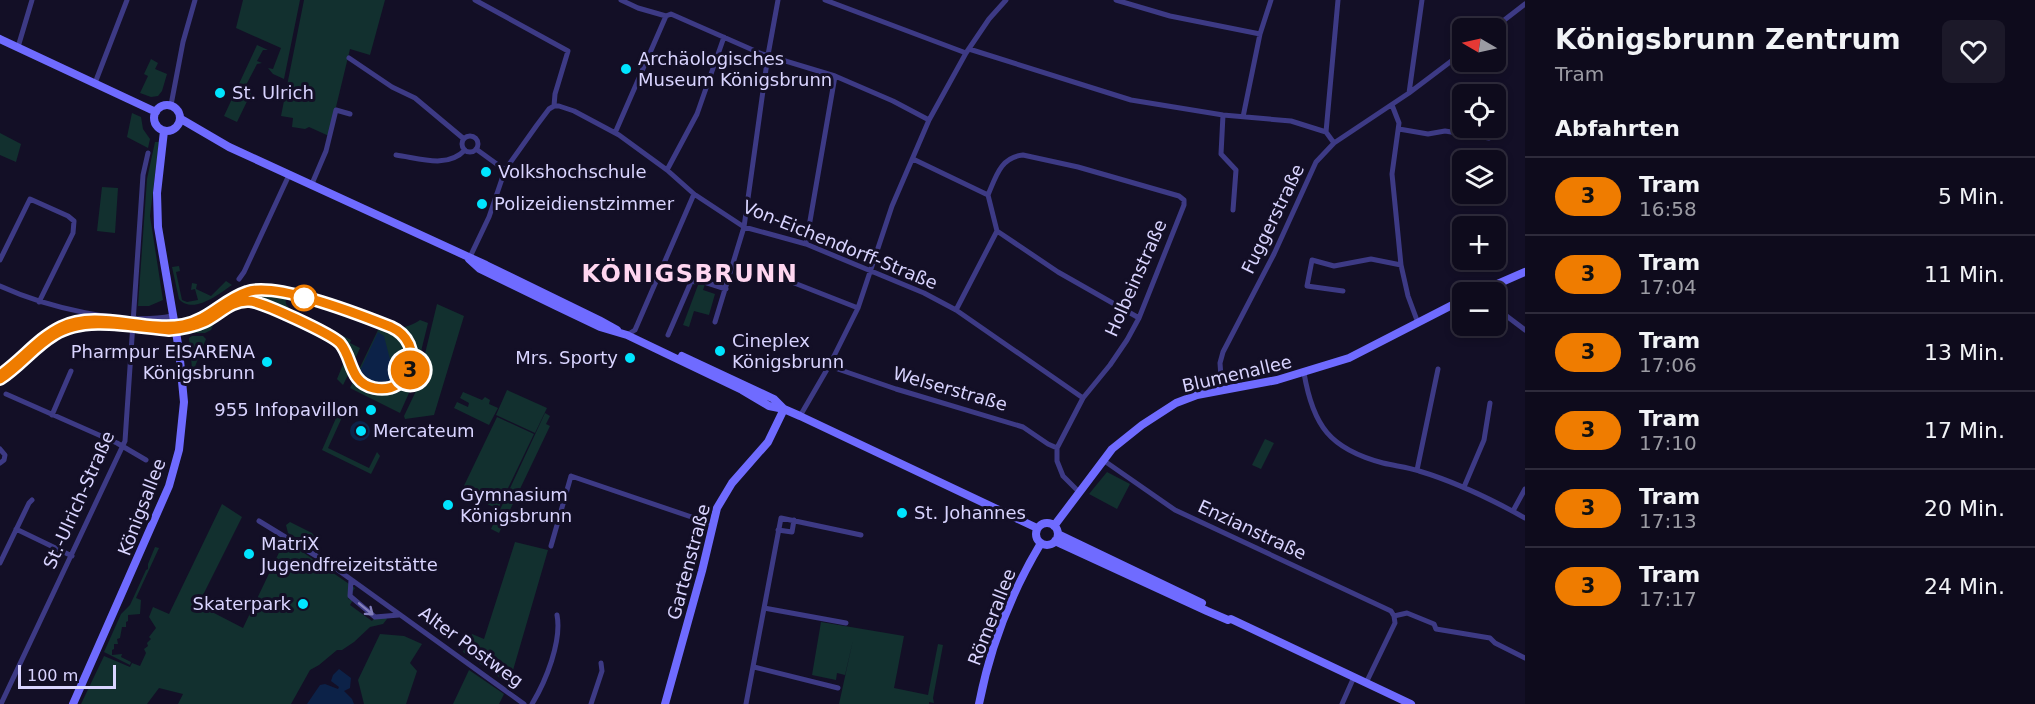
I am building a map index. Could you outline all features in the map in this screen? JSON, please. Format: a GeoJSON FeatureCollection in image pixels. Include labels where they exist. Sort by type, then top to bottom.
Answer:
{"type":"FeatureCollection","features":[{"type":"Feature","properties":{"kind":"street"},"geometry":{"type":"LineString","coordinates":[[18,47],[32,0]]}},
{"type":"Feature","properties":{"kind":"street"},"geometry":{"type":"LineString","coordinates":[[95,83],[127,0]]}},
{"type":"Feature","properties":{"kind":"street"},"geometry":{"type":"LineString","coordinates":[[171,105],[195,0]]}},
{"type":"Feature","properties":{"kind":"street"},"geometry":{"type":"LineString","coordinates":[[469,259],[489,217],[505,170],[549,109],[554,106],[555,94],[568,51],[475,0]]}},
{"type":"Feature","properties":{"kind":"street"},"geometry":{"type":"LineString","coordinates":[[621,0],[638,8],[666,16],[671,14],[762,54],[835,76],[929,120]]}},
{"type":"Feature","properties":{"kind":"street"},"geometry":{"type":"LineString","coordinates":[[638,8],[642,0]]}},
{"type":"Feature","properties":{"kind":"street"},"geometry":{"type":"LineString","coordinates":[[715,322],[744,227],[778,0]]}},
{"type":"Feature","properties":{"kind":"street"},"geometry":{"type":"LineString","coordinates":[[825,0],[967,51],[1125,99],[1223,115],[1291,121],[1326,132],[1334,143]]}},
{"type":"Feature","properties":{"kind":"street"},"geometry":{"type":"LineString","coordinates":[[800,416],[830,366],[858,308],[887,219],[929,120],[967,51],[989,19],[1006,0]]}},
{"type":"Feature","properties":{"kind":"street"},"geometry":{"type":"LineString","coordinates":[[1116,0],[1132,2],[1170,16],[1260,34]]}},
{"type":"Feature","properties":{"kind":"street"},"geometry":{"type":"LineString","coordinates":[[1243,117],[1260,34],[1271,0]]}},
{"type":"Feature","properties":{"kind":"street"},"geometry":{"type":"LineString","coordinates":[[1326,132],[1338,0]]}},
{"type":"Feature","properties":{"kind":"street"},"geometry":{"type":"LineString","coordinates":[[1409,93],[1422,0]]}},
{"type":"Feature","properties":{"kind":"street"},"geometry":{"type":"LineString","coordinates":[[1506,19],[1525,4]]}},
{"type":"Feature","properties":{"kind":"street"},"geometry":{"type":"LineString","coordinates":[[615,133],[666,16]]}},
{"type":"Feature","properties":{"kind":"street"},"geometry":{"type":"LineString","coordinates":[[667,170],[697,114],[724,37]]}},
{"type":"Feature","properties":{"kind":"street"},"geometry":{"type":"LineString","coordinates":[[0,39],[156,112]]}},
{"type":"Feature","properties":{"kind":"street"},"geometry":{"type":"LineString","coordinates":[[349,58],[392,87],[415,98],[464,139]]}},
{"type":"Feature","properties":{"kind":"street","name":"Fuggerstraße"},"geometry":{"type":"LineString","coordinates":[[1222,391],[1220,363],[1223,352],[1274,254],[1311,171],[1334,143],[1392,105],[1452,61]]}},
{"type":"Feature","properties":{"kind":"street"},"geometry":{"type":"LineString","coordinates":[[806,244],[835,76]]}},
{"type":"Feature","properties":{"kind":"street"},"geometry":{"type":"LineString","coordinates":[[177,128],[180,119],[178,110],[171,105],[162,106],[156,112],[156,124],[164,131],[177,128],[203,134]]}},
{"type":"Feature","properties":{"kind":"street"},"geometry":{"type":"LineString","coordinates":[[1392,105],[1398,116],[1399,129],[1392,174],[1401,265],[1408,296],[1419,323]]}},
{"type":"Feature","properties":{"kind":"street","name":"Von-Eichendorff-Straße"},"geometry":{"type":"LineString","coordinates":[[554,106],[574,111],[615,133],[667,170],[694,194],[744,227],[806,244],[924,293],[956,310],[1083,398]]}},
{"type":"Feature","properties":{"kind":"street"},"geometry":{"type":"LineString","coordinates":[[311,186],[326,151],[336,110],[350,114]]}},
{"type":"Feature","properties":{"kind":"street"},"geometry":{"type":"LineString","coordinates":[[1223,115],[1221,154],[1236,170],[1233,210]]}},
{"type":"Feature","properties":{"kind":"street"},"geometry":{"type":"LineString","coordinates":[[180,119],[203,134],[311,186],[599,320],[618,331],[627,335],[640,336],[763,399],[774,399],[784,409],[1037,528]]}},
{"type":"Feature","properties":{"kind":"street"},"geometry":{"type":"LineString","coordinates":[[1399,129],[1428,134],[1452,132]]}},
{"type":"Feature","properties":{"kind":"street","name":"Königsallee"},"geometry":{"type":"LineString","coordinates":[[74,704],[169,486],[179,450],[184,402],[179,350],[157,209],[164,131]]}},
{"type":"Feature","properties":{"kind":"street"},"geometry":{"type":"LineString","coordinates":[[465,150],[462,143],[470,136],[475,138],[478,144],[476,149]]}},
{"type":"Feature","properties":{"kind":"street"},"geometry":{"type":"LineString","coordinates":[[476,149],[505,170]]}},
{"type":"Feature","properties":{"kind":"street"},"geometry":{"type":"LineString","coordinates":[[465,150],[476,149]]}},
{"type":"Feature","properties":{"kind":"street"},"geometry":{"type":"LineString","coordinates":[[396,155],[445,161],[457,158],[465,150]]}},
{"type":"Feature","properties":{"kind":"street","name":"St.-Ulrich-Straße"},"geometry":{"type":"LineString","coordinates":[[1,704],[123,447],[128,415],[143,175],[148,153]]}},
{"type":"Feature","properties":{"kind":"street","name":"Holbeinstraße"},"geometry":{"type":"LineString","coordinates":[[988,195],[1004,163],[1012,157],[1023,155],[1078,167],[1179,196],[1184,200],[1139,318],[1118,354],[1083,398],[1057,448]]}},
{"type":"Feature","properties":{"kind":"street"},"geometry":{"type":"LineString","coordinates":[[913,159],[988,195],[998,231],[1058,272],[1139,318]]}},
{"type":"Feature","properties":{"kind":"street"},"geometry":{"type":"LineString","coordinates":[[239,279],[244,273],[289,175]]}},
{"type":"Feature","properties":{"kind":"street"},"geometry":{"type":"LineString","coordinates":[[627,335],[635,330],[694,194]]}},
{"type":"Feature","properties":{"kind":"street"},"geometry":{"type":"LineString","coordinates":[[0,260],[30,199],[74,221],[72,235],[39,302]]}},
{"type":"Feature","properties":{"kind":"street"},"geometry":{"type":"LineString","coordinates":[[956,310],[998,231]]}},
{"type":"Feature","properties":{"kind":"street"},"geometry":{"type":"LineString","coordinates":[[1343,291],[1307,286],[1312,260],[1334,266],[1371,259],[1401,265]]}},
{"type":"Feature","properties":{"kind":"street"},"geometry":{"type":"LineString","coordinates":[[1503,282],[1525,272]]}},
{"type":"Feature","properties":{"kind":"street"},"geometry":{"type":"LineString","coordinates":[[779,277],[858,308]]}},
{"type":"Feature","properties":{"kind":"street"},"geometry":{"type":"LineString","coordinates":[[668,335],[689,284],[696,279],[726,289]]}},
{"type":"Feature","properties":{"kind":"street"},"geometry":{"type":"LineString","coordinates":[[0,286],[39,302],[87,313],[158,318],[172,316]]}},
{"type":"Feature","properties":{"kind":"street","name":"Blumenallee"},"geometry":{"type":"LineString","coordinates":[[1054,526],[1112,449],[1130,433],[1176,404],[1197,395],[1258,385],[1348,358],[1452,305]]}},
{"type":"Feature","properties":{"kind":"street"},"geometry":{"type":"LineString","coordinates":[[1506,316],[1525,330]]}},
{"type":"Feature","properties":{"kind":"street","name":"Welserstraße"},"geometry":{"type":"LineString","coordinates":[[830,366],[896,389],[1023,427],[1057,448]]}},
{"type":"Feature","properties":{"kind":"street"},"geometry":{"type":"LineString","coordinates":[[1417,470],[1438,369]]}},
{"type":"Feature","properties":{"kind":"street"},"geometry":{"type":"LineString","coordinates":[[52,415],[71,371]]}},
{"type":"Feature","properties":{"kind":"street"},"geometry":{"type":"LineString","coordinates":[[1304,373],[1315,417],[1331,439],[1374,461],[1417,470],[1464,487],[1525,518]]}},
{"type":"Feature","properties":{"kind":"street"},"geometry":{"type":"LineString","coordinates":[[6,394],[123,447],[146,460]]}},
{"type":"Feature","properties":{"kind":"street"},"geometry":{"type":"LineString","coordinates":[[1464,487],[1484,440],[1490,404]]}},
{"type":"Feature","properties":{"kind":"street","name":"Gartenstraße"},"geometry":{"type":"LineString","coordinates":[[665,704],[705,558],[712,524],[723,495],[768,442],[784,409]]}},
{"type":"Feature","properties":{"kind":"street"},"geometry":{"type":"LineString","coordinates":[[1057,448],[1057,461],[1062,473],[1079,492]]}},
{"type":"Feature","properties":{"kind":"street"},"geometry":{"type":"LineString","coordinates":[[0,449],[5,457],[0,463]]}},
{"type":"Feature","properties":{"kind":"street","name":"Enzianstraße"},"geometry":{"type":"LineString","coordinates":[[1103,460],[1175,510],[1380,605],[1395,616],[1407,613],[1434,624],[1436,629],[1490,638],[1495,643],[1525,658]]}},
{"type":"Feature","properties":{"kind":"street"},"geometry":{"type":"LineString","coordinates":[[551,546],[571,477],[712,524]]}},
{"type":"Feature","properties":{"kind":"street"},"geometry":{"type":"LineString","coordinates":[[1513,511],[1525,489]]}},
{"type":"Feature","properties":{"kind":"street"},"geometry":{"type":"LineString","coordinates":[[0,563],[29,503],[33,500]]}},
{"type":"Feature","properties":{"kind":"street"},"geometry":{"type":"LineString","coordinates":[[747,704],[781,518],[861,535]]}},
{"type":"Feature","properties":{"kind":"street","name":"Alter Postweg"},"geometry":{"type":"LineString","coordinates":[[259,520],[314,553],[524,704]]}},
{"type":"Feature","properties":{"kind":"street"},"geometry":{"type":"LineString","coordinates":[[778,530],[792,532],[794,520]]}},
{"type":"Feature","properties":{"kind":"street"},"geometry":{"type":"LineString","coordinates":[[1045,523],[1054,526],[1057,538],[1047,545],[1041,543],[1036,535],[1037,528],[1045,523]]}},
{"type":"Feature","properties":{"kind":"street"},"geometry":{"type":"LineString","coordinates":[[16,529],[72,556]]}},
{"type":"Feature","properties":{"kind":"street"},"geometry":{"type":"LineString","coordinates":[[1057,538],[1207,611],[1411,704]]}},
{"type":"Feature","properties":{"kind":"street","name":"Römerallee"},"geometry":{"type":"LineString","coordinates":[[979,704],[985,673],[1003,619],[1023,573],[1041,543]]}},
{"type":"Feature","properties":{"kind":"street","name":"Alter Postweg"},"geometry":{"type":"LineString","coordinates":[[351,580],[350,596],[375,617],[400,615]]}},
{"type":"Feature","properties":{"kind":"street"},"geometry":{"type":"LineString","coordinates":[[764,608],[846,623]]}},
{"type":"Feature","properties":{"kind":"street","name":"Alter Postweg"},"geometry":{"type":"LineString","coordinates":[[532,704],[546,675],[555,647],[560,627],[557,615]]}},
{"type":"Feature","properties":{"kind":"street"},"geometry":{"type":"LineString","coordinates":[[1366,683],[1395,623],[1395,616]]}},
{"type":"Feature","properties":{"kind":"street"},"geometry":{"type":"LineString","coordinates":[[591,704],[602,671],[601,663]]}},
{"type":"Feature","properties":{"kind":"street"},"geometry":{"type":"LineString","coordinates":[[754,667],[838,688]]}},
{"type":"Feature","properties":{"kind":"street"},"geometry":{"type":"LineString","coordinates":[[1342,704],[1354,677]]}},
{"type":"Feature","properties":{"kind":"green space"},"geometry":{"type":"Polygon","coordinates":[[[243,0],[300,0],[284,79],[273,74],[268,68],[273,69],[281,48],[236,28],[243,0]]]}},
{"type":"Feature","properties":{"kind":"green space"},"geometry":{"type":"Polygon","coordinates":[[[304,0],[385,0],[370,55],[350,49],[329,136],[309,127],[305,129],[292,127],[293,118],[281,116],[304,0]]]}},
{"type":"Feature","properties":{"kind":"green space"},"geometry":{"type":"Polygon","coordinates":[[[257,45],[268,50],[263,50],[257,61],[262,63],[257,64],[246,85],[253,89],[237,122],[224,116],[257,45]]]}},
{"type":"Feature","properties":{"kind":"green space"},"geometry":{"type":"Polygon","coordinates":[[[151,59],[158,63],[155,69],[167,74],[162,91],[158,96],[151,97],[140,93],[148,76],[144,74],[151,59]]]}},
{"type":"Feature","properties":{"kind":"green space"},"geometry":{"type":"Polygon","coordinates":[[[132,113],[141,117],[143,129],[150,139],[148,148],[127,137],[132,113]]]}},
{"type":"Feature","properties":{"kind":"green space"},"geometry":{"type":"Polygon","coordinates":[[[0,133],[21,144],[16,162],[0,155],[0,133]]]}},
{"type":"Feature","properties":{"kind":"green space"},"geometry":{"type":"Polygon","coordinates":[[[155,142],[159,142],[150,216],[163,300],[149,306],[138,306],[147,179],[155,142]]]}},
{"type":"Feature","properties":{"kind":"green space"},"geometry":{"type":"Polygon","coordinates":[[[102,187],[118,188],[115,233],[97,231],[102,187]]]}},
{"type":"Feature","properties":{"kind":"green space"},"geometry":{"type":"Polygon","coordinates":[[[179,266],[180,271],[176,272],[182,300],[187,302],[198,300],[195,289],[191,290],[192,283],[197,284],[196,289],[211,296],[226,281],[232,285],[206,301],[191,305],[185,303],[179,299],[172,267],[179,266]]]}},
{"type":"Feature","properties":{"kind":"green space"},"geometry":{"type":"Polygon","coordinates":[[[705,284],[703,290],[715,294],[709,315],[694,311],[689,327],[683,325],[698,285],[692,285],[705,284]]]}},
{"type":"Feature","properties":{"kind":"green space"},"geometry":{"type":"Polygon","coordinates":[[[261,290],[285,293],[286,304],[290,312],[257,297],[241,296],[261,290]]]}},
{"type":"Feature","properties":{"kind":"green space"},"geometry":{"type":"Polygon","coordinates":[[[248,302],[260,305],[336,341],[344,352],[350,371],[343,385],[337,379],[344,362],[339,350],[333,344],[248,302]]]}},
{"type":"Feature","properties":{"kind":"green space"},"geometry":{"type":"Polygon","coordinates":[[[437,304],[464,316],[434,415],[405,419],[404,416],[416,391],[437,304]]]}},
{"type":"Feature","properties":{"kind":"green space"},"geometry":{"type":"Polygon","coordinates":[[[211,312],[216,318],[211,330],[205,333],[189,333],[186,317],[211,312]]]}},
{"type":"Feature","properties":{"kind":"green space"},"geometry":{"type":"Polygon","coordinates":[[[420,320],[428,323],[413,384],[400,413],[350,388],[378,330],[404,327],[420,320]]]}},
{"type":"Feature","properties":{"kind":"green space"},"geometry":{"type":"Polygon","coordinates":[[[337,333],[360,348],[352,366],[346,347],[337,333]]]}},
{"type":"Feature","properties":{"kind":"green space"},"geometry":{"type":"Polygon","coordinates":[[[203,336],[206,339],[194,369],[192,368],[189,338],[203,336]]]}},
{"type":"Feature","properties":{"kind":"green space"},"geometry":{"type":"Polygon","coordinates":[[[507,390],[547,408],[535,433],[496,415],[507,390]]]}},
{"type":"Feature","properties":{"kind":"green space"},"geometry":{"type":"Polygon","coordinates":[[[463,392],[482,400],[485,397],[490,400],[489,404],[498,408],[489,425],[454,408],[457,402],[468,407],[469,403],[460,398],[463,392]]]}},
{"type":"Feature","properties":{"kind":"green space"},"geometry":{"type":"Polygon","coordinates":[[[340,409],[344,413],[328,448],[369,468],[377,452],[380,456],[371,474],[322,450],[340,409]]]}},
{"type":"Feature","properties":{"kind":"green space"},"geometry":{"type":"Polygon","coordinates":[[[545,413],[550,416],[546,424],[550,426],[499,533],[491,529],[545,413]]]}},
{"type":"Feature","properties":{"kind":"green space"},"geometry":{"type":"Polygon","coordinates":[[[497,417],[534,434],[498,509],[461,492],[497,417]]]}},
{"type":"Feature","properties":{"kind":"green space"},"geometry":{"type":"Polygon","coordinates":[[[1265,439],[1274,443],[1261,469],[1252,465],[1265,439]]]}},
{"type":"Feature","properties":{"kind":"green space"},"geometry":{"type":"Polygon","coordinates":[[[1107,472],[1130,484],[1117,509],[1089,494],[1107,472]]]}},
{"type":"Feature","properties":{"kind":"green space"},"geometry":{"type":"Polygon","coordinates":[[[222,504],[242,517],[198,605],[215,610],[214,613],[243,628],[285,540],[355,588],[348,599],[353,600],[350,605],[372,621],[375,617],[385,616],[387,619],[383,624],[370,627],[354,642],[342,650],[337,650],[310,670],[291,704],[178,704],[183,694],[159,688],[147,704],[81,704],[104,656],[130,667],[132,663],[140,666],[146,653],[144,649],[151,639],[149,637],[156,628],[149,617],[153,607],[169,614],[222,504]]]}},
{"type":"Feature","properties":{"kind":"green space"},"geometry":{"type":"Polygon","coordinates":[[[290,522],[312,533],[313,547],[288,533],[286,525],[290,522]]]}},
{"type":"Feature","properties":{"kind":"green space"},"geometry":{"type":"Polygon","coordinates":[[[515,542],[548,550],[509,684],[463,652],[472,634],[484,639],[515,542]]]}},
{"type":"Feature","properties":{"kind":"green space"},"geometry":{"type":"Polygon","coordinates":[[[155,547],[159,548],[136,598],[141,600],[140,614],[128,615],[126,627],[122,627],[120,638],[117,639],[118,644],[114,644],[112,650],[112,655],[122,654],[121,657],[131,662],[130,665],[104,652],[121,614],[130,605],[148,569],[155,547]]]}},
{"type":"Feature","properties":{"kind":"green space"},"geometry":{"type":"Polygon","coordinates":[[[821,622],[904,636],[894,688],[928,695],[938,644],[943,645],[934,703],[839,704],[853,640],[845,675],[837,673],[836,680],[812,675],[821,622]]]}},
{"type":"Feature","properties":{"kind":"green space"},"geometry":{"type":"Polygon","coordinates":[[[380,634],[404,636],[422,644],[410,663],[417,671],[406,704],[364,704],[358,680],[380,634]]]}},
{"type":"Feature","properties":{"kind":"green space"},"geometry":{"type":"Polygon","coordinates":[[[469,670],[504,694],[499,704],[453,704],[469,670]]]}},
{"type":"Feature","properties":{"kind":"water"},"geometry":{"type":"Polygon","coordinates":[[[378,332],[384,336],[394,375],[393,381],[384,386],[363,381],[358,375],[378,332]]]}},
{"type":"Feature","properties":{"kind":"water"},"geometry":{"type":"Polygon","coordinates":[[[356,421],[364,421],[370,427],[370,435],[364,441],[356,441],[350,435],[350,427],[356,421]]]}},
{"type":"Feature","properties":{"kind":"water"},"geometry":{"type":"Polygon","coordinates":[[[339,669],[351,678],[350,688],[344,691],[354,704],[307,704],[320,685],[325,684],[338,689],[339,687],[331,681],[339,669]]]}},
{"type":"Feature","properties":{"kind":"tram line"},"geometry":{"type":"LineString","coordinates":[[0,375],[49,334],[67,324],[90,321],[185,325],[209,316],[241,294],[257,289],[285,291],[394,328],[404,337],[410,347],[412,359],[410,370],[396,386],[385,389],[372,388],[357,378],[336,340],[264,305],[242,301],[208,321],[185,328],[163,330],[92,324],[64,329],[39,345],[0,379]]}},
{"type":"Feature","properties":{"kind":"tram line","name":"3"},"geometry":{"type":"LineString","coordinates":[[0,375],[49,334],[67,324],[90,321],[185,325],[209,316],[244,292],[261,289],[291,293],[391,327],[405,336],[412,353],[412,365],[399,384],[384,389],[371,387],[362,383],[354,375],[339,342],[261,304],[246,301],[231,305],[205,322],[181,329],[77,325],[51,337],[0,379]]}},
{"type":"Feature","properties":{"kind":"place","name":"Archäologisches Museum Königsbrunn"},"geometry":{"type":"Point","coordinates":[626,69]}},
{"type":"Feature","properties":{"kind":"place","name":"St. Ulrich"},"geometry":{"type":"Point","coordinates":[220,93]}},
{"type":"Feature","properties":{"kind":"place","name":"Volkshochschule"},"geometry":{"type":"Point","coordinates":[486,172]}},
{"type":"Feature","properties":{"kind":"place","name":"Polizeidienstzimmer"},"geometry":{"type":"Point","coordinates":[482,204]}},
{"type":"Feature","properties":{"kind":"place","name":"Cineplex Königsbrunn"},"geometry":{"type":"Point","coordinates":[720,351]}},
{"type":"Feature","properties":{"kind":"place","name":"Mrs. Sporty"},"geometry":{"type":"Point","coordinates":[630,358]}},
{"type":"Feature","properties":{"kind":"place","name":"Pharmpur EISARENA Königsbrunn"},"geometry":{"type":"Point","coordinates":[267,362]}},
{"type":"Feature","properties":{"kind":"place","name":"955 Infopavillon"},"geometry":{"type":"Point","coordinates":[371,410]}},
{"type":"Feature","properties":{"kind":"place","name":"Mercateum"},"geometry":{"type":"Point","coordinates":[361,431]}},
{"type":"Feature","properties":{"kind":"place","name":"Gymnasium Königsbrunn"},"geometry":{"type":"Point","coordinates":[448,505]}},
{"type":"Feature","properties":{"kind":"place","name":"St. Johannes"},"geometry":{"type":"Point","coordinates":[902,513]}},
{"type":"Feature","properties":{"kind":"place","name":"MatriX Jugendfreizeitstätte"},"geometry":{"type":"Point","coordinates":[249,554]}},
{"type":"Feature","properties":{"kind":"place","name":"Skaterpark"},"geometry":{"type":"Point","coordinates":[303,604]}},
{"type":"Feature","properties":{"kind":"district","name":"KÖNIGSBRUNN"},"geometry":{"type":"Point","coordinates":[690,274]}}]}
